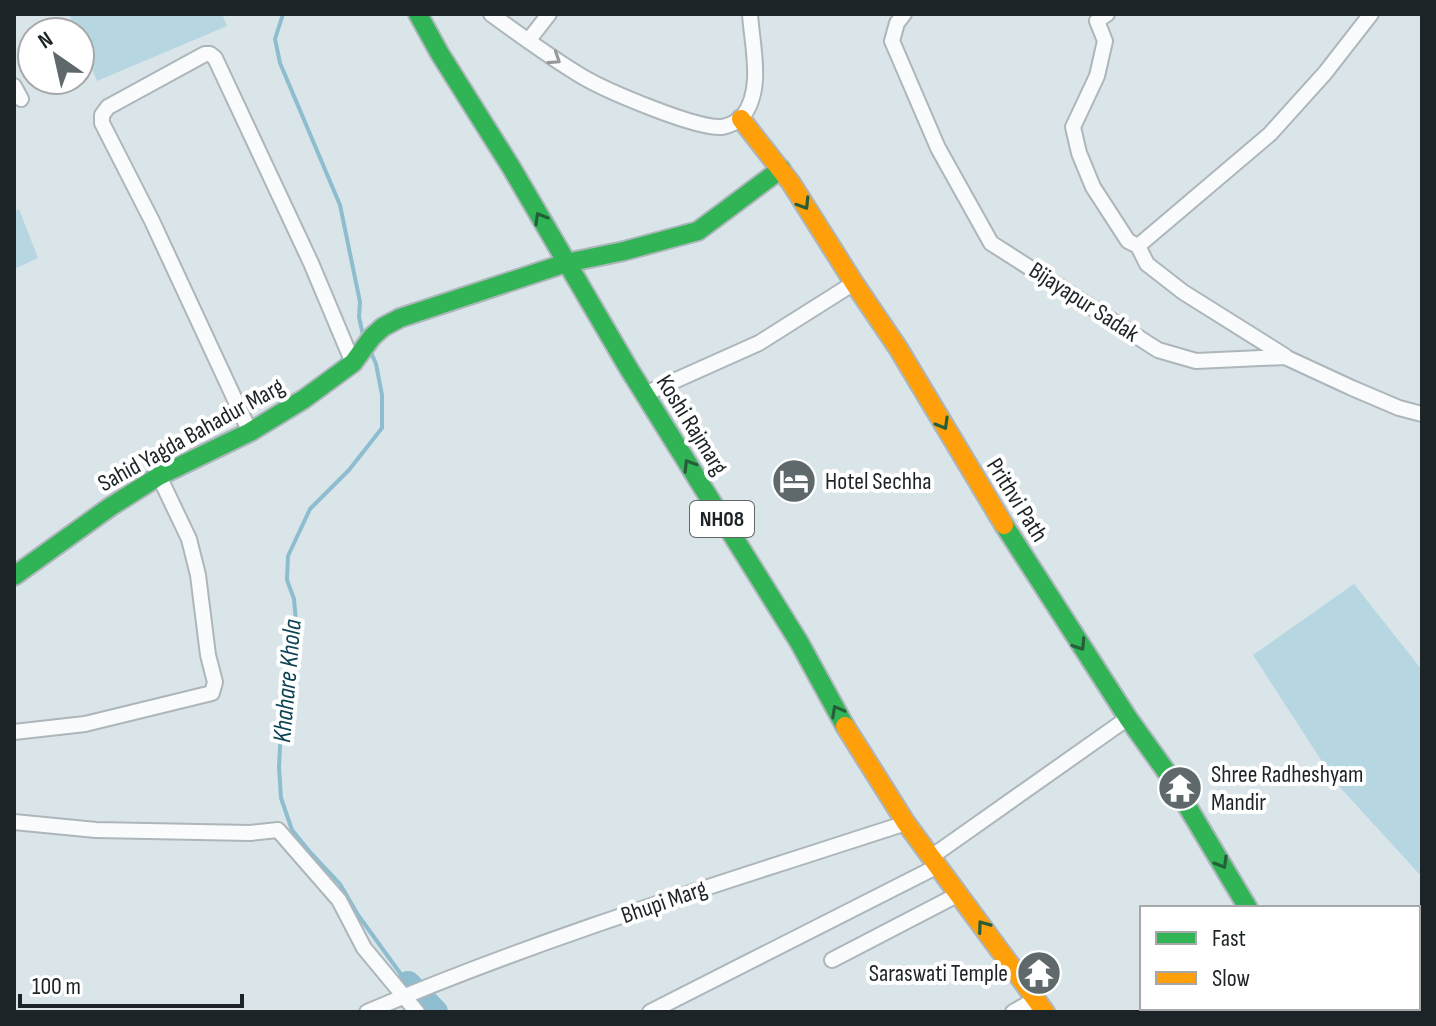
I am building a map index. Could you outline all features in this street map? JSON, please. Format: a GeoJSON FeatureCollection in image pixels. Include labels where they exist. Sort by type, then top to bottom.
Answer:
{"type":"FeatureCollection","features":[{"type":"Feature","properties":{"kind":"street","name":"Koshi Rajmarg"},"geometry":{"type":"LineString","coordinates":[[418,14],[645,394],[799,642],[857,747],[906,823],[1041,1006]]}},
{"type":"Feature","properties":{"kind":"street"},"geometry":{"type":"LineString","coordinates":[[491,14],[585,78],[672,115],[708,126],[724,127],[741,119],[753,101],[755,76],[750,14]]}},
{"type":"Feature","properties":{"kind":"street"},"geometry":{"type":"LineString","coordinates":[[528,41],[549,14]]}},
{"type":"Feature","properties":{"kind":"street","name":"Bijayapur Sadak"},"geometry":{"type":"LineString","coordinates":[[904,14],[897,23],[892,41],[938,148],[991,243],[1158,350],[1196,361],[1285,357],[1399,408],[1422,414]]}},
{"type":"Feature","properties":{"kind":"street"},"geometry":{"type":"LineString","coordinates":[[1138,246],[1270,134],[1325,73],[1371,14]]}},
{"type":"Feature","properties":{"kind":"street"},"geometry":{"type":"LineString","coordinates":[[1099,16],[1105,41],[1097,76],[1073,127],[1079,153],[1093,187],[1128,241],[1138,246],[1147,264],[1183,292],[1285,357]]}},
{"type":"Feature","properties":{"kind":"street"},"geometry":{"type":"LineString","coordinates":[[250,432],[152,221],[102,123],[102,115],[108,107],[205,54],[215,58],[356,360]]}},
{"type":"Feature","properties":{"kind":"street","name":"Prithvi Path"},"geometry":{"type":"LineString","coordinates":[[741,119],[781,169],[898,348],[972,474],[1128,718],[1168,774],[1247,906]]}},
{"type":"Feature","properties":{"kind":"street"},"geometry":{"type":"LineString","coordinates":[[566,263],[698,231],[781,169]]}},
{"type":"Feature","properties":{"kind":"street","name":"Sahid Yagda Bahadur Marg"},"geometry":{"type":"LineString","coordinates":[[14,576],[159,476],[250,432],[304,399],[356,360],[383,327],[400,318],[566,263]]}},
{"type":"Feature","properties":{"kind":"street"},"geometry":{"type":"LineString","coordinates":[[645,394],[759,343],[854,283]]}},
{"type":"Feature","properties":{"kind":"street"},"geometry":{"type":"LineString","coordinates":[[14,732],[85,724],[212,693],[215,682],[208,655],[198,575],[189,539],[159,476]]}},
{"type":"Feature","properties":{"kind":"street"},"geometry":{"type":"LineString","coordinates":[[650,1012],[934,861],[1128,718]]}},
{"type":"Feature","properties":{"kind":"street"},"geometry":{"type":"LineString","coordinates":[[14,822],[96,830],[250,833],[278,830],[339,900],[364,948],[417,1012]]}},
{"type":"Feature","properties":{"kind":"street","name":"Bhupi Marg"},"geometry":{"type":"LineString","coordinates":[[367,1012],[424,987],[572,933],[906,823]]}},
{"type":"Feature","properties":{"kind":"street"},"geometry":{"type":"LineString","coordinates":[[832,960],[959,894]]}},
{"type":"Feature","properties":{"kind":"street"},"geometry":{"type":"LineString","coordinates":[[1013,1012],[1041,1006]]}},
{"type":"Feature","properties":{"kind":"shaded area"},"geometry":{"type":"Polygon","coordinates":[[[222,14],[227,26],[97,81],[96,16],[70,16],[222,14]]]}},
{"type":"Feature","properties":{"kind":"shaded area"},"geometry":{"type":"Polygon","coordinates":[[[19,209],[38,258],[14,269],[14,212],[19,209]]]}},
{"type":"Feature","properties":{"kind":"shaded area"},"geometry":{"type":"Polygon","coordinates":[[[1354,584],[1422,670],[1422,877],[1336,783],[1253,655],[1354,584]]]}},
{"type":"Feature","properties":{"kind":"waterway","name":"Khahare Khola"},"geometry":{"type":"LineString","coordinates":[[283,14],[275,39],[280,63],[340,205],[360,302],[363,335]]}},
{"type":"Feature","properties":{"kind":"waterway","name":"Khahare Khola"},"geometry":{"type":"LineString","coordinates":[[370,350],[382,395],[382,428],[349,470],[310,509],[288,556],[287,580],[294,599],[297,633],[282,707],[279,767],[281,798],[292,830],[340,884],[358,915],[408,984]]}},
{"type":"Feature","properties":{"kind":"waterway","name":"Khahare Khola"},"geometry":{"type":"LineString","coordinates":[[408,984],[435,1012]]}},
{"type":"Feature","properties":{"kind":"traffic: fast"},"geometry":{"type":"LineString","coordinates":[[418,14],[629,369],[799,642],[845,726]]}},
{"type":"Feature","properties":{"kind":"traffic: fast"},"geometry":{"type":"LineString","coordinates":[[14,576],[159,476],[250,432],[304,399],[353,363],[383,327],[400,318],[566,263],[698,231],[781,169]]}},
{"type":"Feature","properties":{"kind":"traffic: fast"},"geometry":{"type":"LineString","coordinates":[[1004,525],[1128,718],[1168,774],[1247,906]]}},
{"type":"Feature","properties":{"kind":"traffic: slow"},"geometry":{"type":"LineString","coordinates":[[741,119],[791,183],[898,348],[1004,525]]}},
{"type":"Feature","properties":{"kind":"traffic: slow"},"geometry":{"type":"LineString","coordinates":[[845,726],[906,823],[1045,1012]]}},
{"type":"Feature","properties":{"kind":"place","name":"Hotel Sechha"},"geometry":{"type":"Point","coordinates":[794,481]}},
{"type":"Feature","properties":{"kind":"place","name":"Shree Radheshyam Mandir"},"geometry":{"type":"Point","coordinates":[1180,788]}},
{"type":"Feature","properties":{"kind":"place","name":"Saraswati Temple"},"geometry":{"type":"Point","coordinates":[1039,973]}}]}
